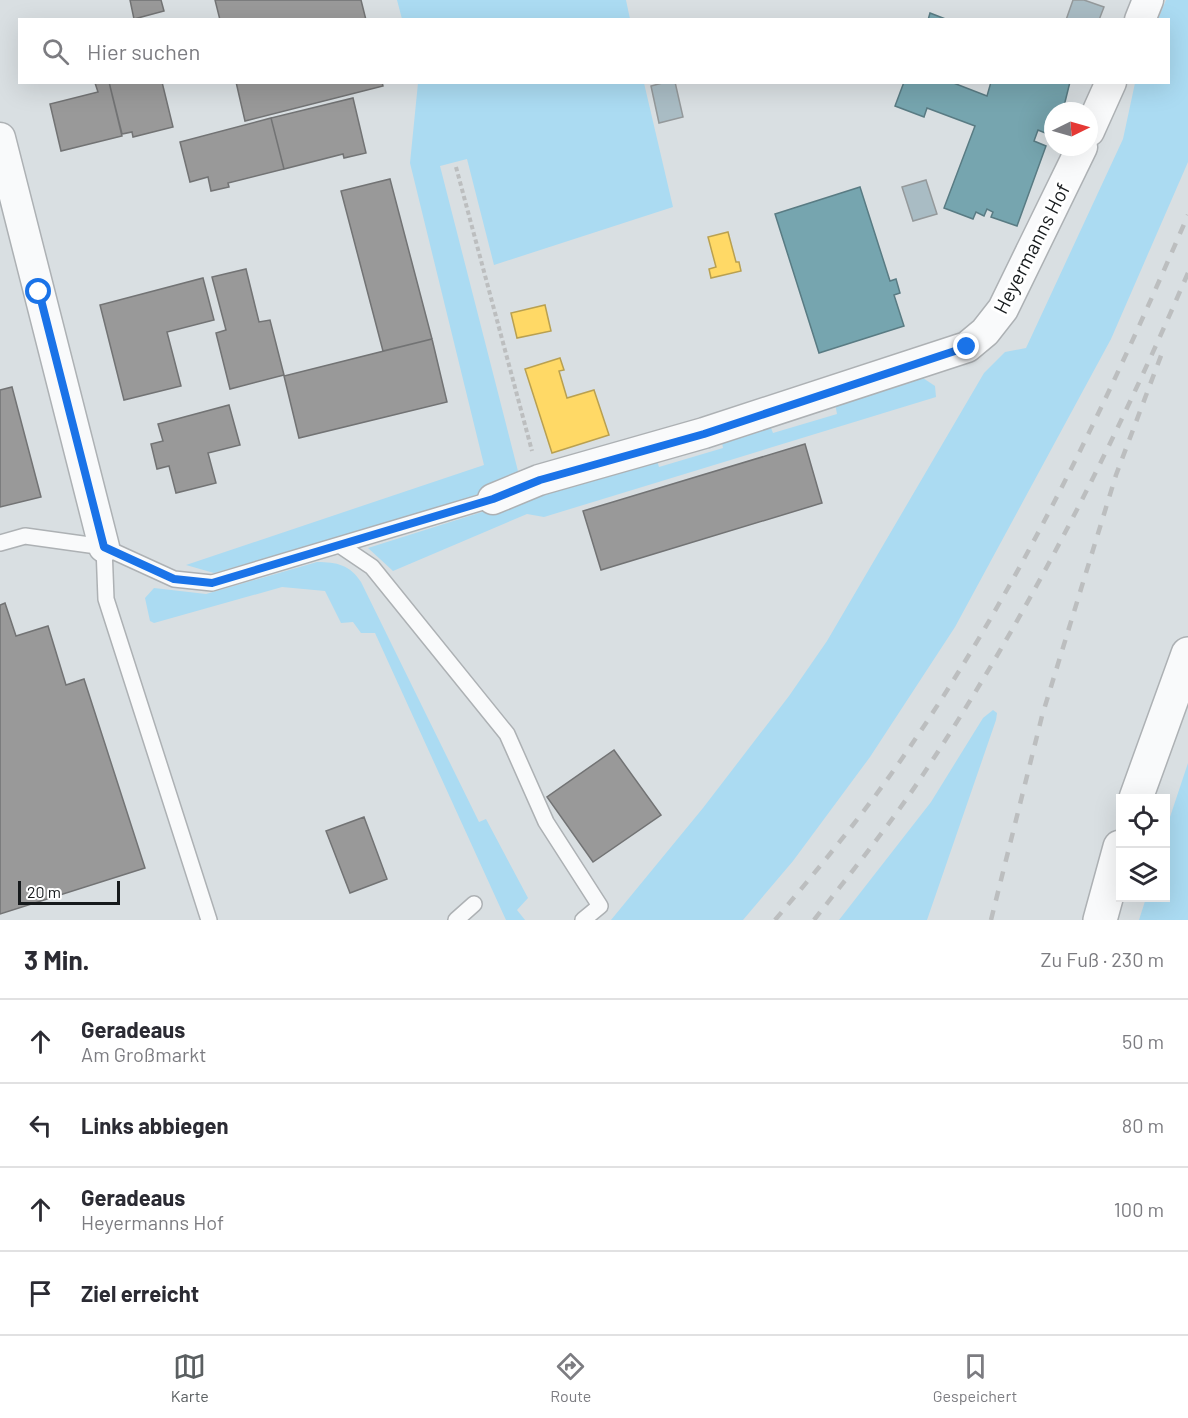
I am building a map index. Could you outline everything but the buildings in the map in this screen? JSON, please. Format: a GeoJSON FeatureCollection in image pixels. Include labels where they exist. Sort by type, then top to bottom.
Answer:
{"type":"FeatureCollection","features":[{"type":"Feature","properties":{"kind":"street"},"geometry":{"type":"LineString","coordinates":[[1141,18],[1148,0]]}},
{"type":"Feature","properties":{"kind":"street"},"geometry":{"type":"LineString","coordinates":[[1098,111],[1110,84]]}},
{"type":"Feature","properties":{"kind":"street"},"geometry":{"type":"LineString","coordinates":[[0,138],[104,547]]}},
{"type":"Feature","properties":{"kind":"street","name":"Heyermanns Hof"},"geometry":{"type":"LineString","coordinates":[[493,499],[540,480],[704,434],[967,347],[986,332],[1003,309],[1078,156]]}},
{"type":"Feature","properties":{"kind":"street"},"geometry":{"type":"LineString","coordinates":[[1137,794],[1188,654]]}},
{"type":"Feature","properties":{"kind":"street"},"geometry":{"type":"LineString","coordinates":[[1100,920],[1120,848]]}},
{"type":"Feature","properties":{"kind":"lane"},"geometry":{"type":"LineString","coordinates":[[0,543],[25,536],[104,547],[174,579],[212,583],[493,499]]}},
{"type":"Feature","properties":{"kind":"lane"},"geometry":{"type":"LineString","coordinates":[[341,546],[372,567],[507,734],[546,822],[600,906],[583,920]]}},
{"type":"Feature","properties":{"kind":"lane"},"geometry":{"type":"LineString","coordinates":[[104,547],[106,599],[209,920]]}},
{"type":"Feature","properties":{"kind":"lane"},"geometry":{"type":"LineString","coordinates":[[456,920],[474,904]]}},
{"type":"Feature","properties":{"kind":"path"},"geometry":{"type":"LineString","coordinates":[[456,167],[540,480]]}},
{"type":"Feature","properties":{"kind":"shaded area"},"geometry":{"type":"Polygon","coordinates":[[[397,0],[626,0],[630,18],[402,18],[397,0]]]}},
{"type":"Feature","properties":{"kind":"shaded area"},"geometry":{"type":"Polygon","coordinates":[[[1166,0],[1188,0],[1188,162],[1111,339],[955,627],[870,757],[793,861],[743,920],[611,920],[703,808],[789,696],[827,641],[984,373],[1005,352],[1026,348],[1123,139],[1135,84],[1170,84],[1170,18],[1158,18],[1166,0]]]}},
{"type":"Feature","properties":{"kind":"shaded area"},"geometry":{"type":"Polygon","coordinates":[[[418,84],[644,84],[673,207],[494,265],[467,159],[440,166],[519,475],[491,490],[412,516],[214,573],[186,565],[484,465],[410,163],[418,84]]]}},
{"type":"Feature","properties":{"kind":"shaded area"},"geometry":{"type":"Polygon","coordinates":[[[923,378],[935,386],[936,397],[544,517],[527,514],[393,571],[368,548],[656,457],[659,467],[723,448],[721,437],[769,423],[773,433],[837,414],[835,403],[923,378]]]}},
{"type":"Feature","properties":{"kind":"shaded area"},"geometry":{"type":"Polygon","coordinates":[[[317,562],[348,568],[361,582],[479,822],[486,819],[528,898],[517,910],[525,920],[506,920],[375,633],[361,633],[353,622],[341,623],[325,591],[282,587],[154,623],[150,621],[145,598],[154,588],[206,594],[317,562]]]}},
{"type":"Feature","properties":{"kind":"shaded area"},"geometry":{"type":"Polygon","coordinates":[[[993,710],[997,713],[996,720],[927,920],[839,920],[931,802],[983,718],[993,710]]]}},
{"type":"Feature","properties":{"kind":"shaded area"},"geometry":{"type":"Polygon","coordinates":[[[1188,763],[1188,920],[1139,920],[1145,902],[1170,902],[1170,817],[1188,763]]]}},
{"type":"Feature","properties":{"kind":"railway"},"geometry":{"type":"LineString","coordinates":[[775,920],[840,842],[886,781],[944,696],[984,630],[1058,495],[1125,356],[1188,215]]}},
{"type":"Feature","properties":{"kind":"railway"},"geometry":{"type":"LineString","coordinates":[[814,920],[915,787],[1002,648],[1100,463],[1188,273]]}},
{"type":"Feature","properties":{"kind":"railway"},"geometry":{"type":"LineString","coordinates":[[991,920],[1042,716],[1116,475],[1162,353]]}},
{"type":"Feature","properties":{"kind":"route"},"geometry":{"type":"LineString","coordinates":[[39,292],[104,547],[174,579],[212,583],[493,499],[540,480],[704,434],[967,347]]}}]}
